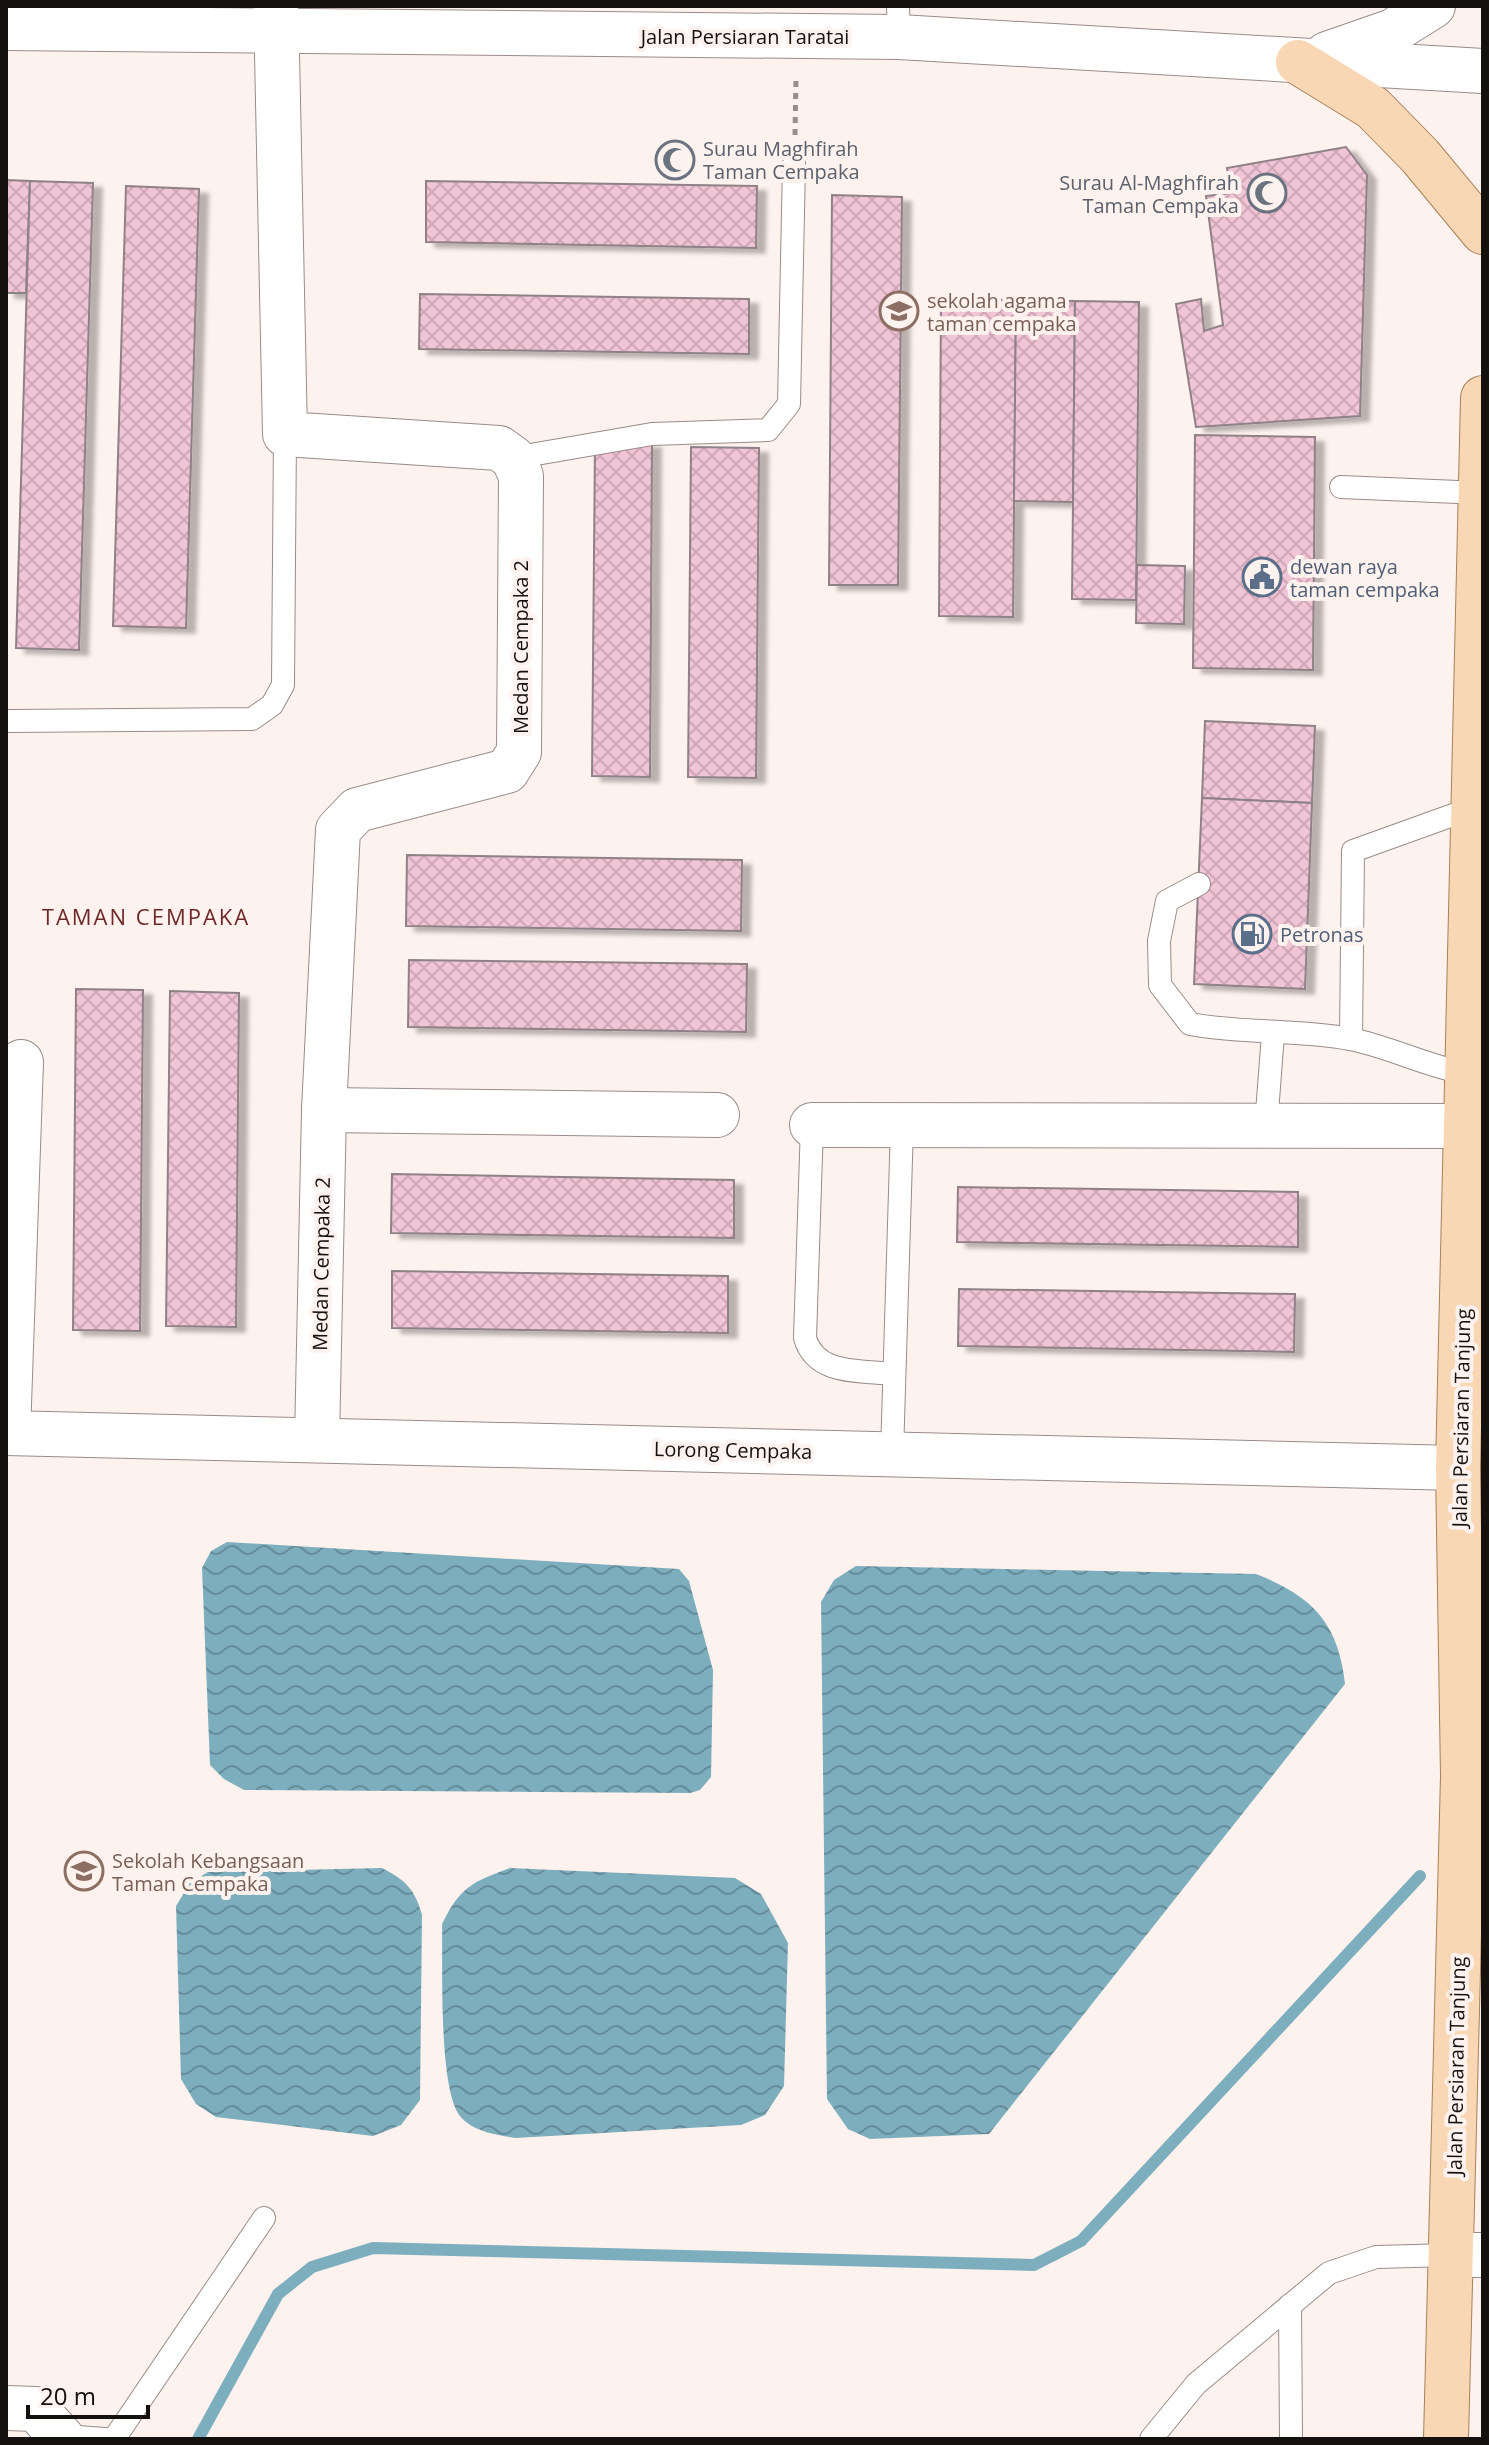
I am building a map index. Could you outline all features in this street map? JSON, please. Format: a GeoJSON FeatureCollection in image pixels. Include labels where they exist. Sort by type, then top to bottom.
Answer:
{"type":"FeatureCollection","features":[{"type":"Feature","properties":{"kind":"main road"},"geometry":{"type":"LineString","coordinates":[[1298,62],[1373,108],[1420,156],[1483,232]]}},
{"type":"Feature","properties":{"kind":"main road","name":"Jalan Persiaran Tanjung"},"geometry":{"type":"LineString","coordinates":[[1446,2439],[1467,2255],[1471,1903],[1463,1776],[1458,1468],[1480,669],[1483,398]]}},
{"type":"Feature","properties":{"kind":"street"},"geometry":{"type":"LineString","coordinates":[[1298,62],[1362,45],[1393,31],[1433,6]]}},
{"type":"Feature","properties":{"kind":"street"},"geometry":{"type":"LineString","coordinates":[[276,19],[285,434],[479,444],[499,448],[513,458]]}},
{"type":"Feature","properties":{"kind":"street","name":"Jalan Persiaran Taratai"},"geometry":{"type":"LineString","coordinates":[[6,28],[276,19],[797,36],[898,22],[1298,62],[1483,71]]}},
{"type":"Feature","properties":{"kind":"street","name":"Medan Cempaka 2"},"geometry":{"type":"LineString","coordinates":[[317,1440],[324,1110],[338,830],[357,810],[507,771],[519,752],[521,476],[513,458]]}},
{"type":"Feature","properties":{"kind":"street","name":"Lorong Cempaka"},"geometry":{"type":"LineString","coordinates":[[21,1062],[7,1433],[1458,1468]]}},
{"type":"Feature","properties":{"kind":"street"},"geometry":{"type":"LineString","coordinates":[[324,1110],[717,1115]]}},
{"type":"Feature","properties":{"kind":"street"},"geometry":{"type":"LineString","coordinates":[[812,1125],[1468,1126]]}},
{"type":"Feature","properties":{"kind":"street"},"geometry":{"type":"LineString","coordinates":[[6,2408],[36,2409],[77,2438]]}},
{"type":"Feature","properties":{"kind":"lane"},"geometry":{"type":"LineString","coordinates":[[513,458],[652,434],[768,430],[789,404],[794,164]]}},
{"type":"Feature","properties":{"kind":"lane"},"geometry":{"type":"LineString","coordinates":[[10,721],[252,719],[272,705],[283,685],[285,434]]}},
{"type":"Feature","properties":{"kind":"lane"},"geometry":{"type":"LineString","coordinates":[[1341,487],[1481,493]]}},
{"type":"Feature","properties":{"kind":"lane"},"geometry":{"type":"LineString","coordinates":[[1351,1039],[1353,851],[1453,815],[1475,819]]}},
{"type":"Feature","properties":{"kind":"lane"},"geometry":{"type":"LineString","coordinates":[[1199,884],[1167,901],[1159,941],[1160,985],[1190,1024],[1351,1039],[1433,1068],[1469,1074]]}},
{"type":"Feature","properties":{"kind":"lane"},"geometry":{"type":"LineString","coordinates":[[1266,1126],[1273,1034]]}},
{"type":"Feature","properties":{"kind":"lane"},"geometry":{"type":"LineString","coordinates":[[812,1125],[805,1338],[809,1351],[819,1362],[833,1367],[894,1374]]}},
{"type":"Feature","properties":{"kind":"lane"},"geometry":{"type":"LineString","coordinates":[[892,1454],[902,1126]]}},
{"type":"Feature","properties":{"kind":"lane"},"geometry":{"type":"LineString","coordinates":[[114,2439],[264,2218]]}},
{"type":"Feature","properties":{"kind":"lane"},"geometry":{"type":"LineString","coordinates":[[1151,2439],[1196,2384],[1329,2273],[1376,2257],[1467,2255]]}},
{"type":"Feature","properties":{"kind":"lane"},"geometry":{"type":"LineString","coordinates":[[1290,2305],[1291,2439]]}},
{"type":"Feature","properties":{"kind":"path"},"geometry":{"type":"LineString","coordinates":[[794,164],[797,36]]}},
{"type":"Feature","properties":{"kind":"water"},"geometry":{"type":"Polygon","coordinates":[[[227,1542],[679,1569],[689,1581],[713,1670],[711,1777],[700,1790],[690,1793],[244,1790],[224,1779],[210,1765],[202,1568],[211,1551],[227,1542]]]}},
{"type":"Feature","properties":{"kind":"water"},"geometry":{"type":"Polygon","coordinates":[[[856,1566],[1256,1574],[1293,1592],[1319,1614],[1329,1628],[1341,1662],[1345,1684],[989,2134],[870,2139],[848,2129],[827,2099],[821,1602],[834,1580],[856,1566]]]}},
{"type":"Feature","properties":{"kind":"water"},"geometry":{"type":"Polygon","coordinates":[[[382,1868],[408,1887],[422,1915],[420,2100],[401,2125],[373,2136],[216,2117],[196,2104],[181,2079],[176,1906],[190,1883],[208,1872],[382,1868]]]}},
{"type":"Feature","properties":{"kind":"water"},"geometry":{"type":"Polygon","coordinates":[[[510,1868],[735,1878],[761,1894],[788,1943],[784,2086],[765,2115],[741,2125],[516,2138],[486,2132],[465,2121],[453,2101],[448,2080],[442,1995],[442,1924],[468,1887],[510,1868]]]}},
{"type":"Feature","properties":{"kind":"building"},"geometry":{"type":"Polygon","coordinates":[[[1346,147],[1367,175],[1360,416],[1196,427],[1176,304],[1201,299],[1204,331],[1223,325],[1206,196],[1231,193],[1227,168],[1346,147]]]}},
{"type":"Feature","properties":{"kind":"building"},"geometry":{"type":"Polygon","coordinates":[[[6,180],[30,181],[26,293],[6,293],[6,180]]]}},
{"type":"Feature","properties":{"kind":"building"},"geometry":{"type":"Polygon","coordinates":[[[30,181],[93,183],[79,650],[16,648],[30,181]]]}},
{"type":"Feature","properties":{"kind":"building"},"geometry":{"type":"Polygon","coordinates":[[[426,181],[757,186],[756,248],[426,242],[426,181]]]}},
{"type":"Feature","properties":{"kind":"building"},"geometry":{"type":"Polygon","coordinates":[[[126,186],[199,189],[186,628],[113,626],[126,186]]]}},
{"type":"Feature","properties":{"kind":"building"},"geometry":{"type":"Polygon","coordinates":[[[832,195],[902,197],[898,585],[829,585],[832,195]]]}},
{"type":"Feature","properties":{"kind":"building"},"geometry":{"type":"Polygon","coordinates":[[[420,294],[749,299],[749,354],[419,349],[420,294]]]}},
{"type":"Feature","properties":{"kind":"building"},"geometry":{"type":"Polygon","coordinates":[[[941,299],[1016,300],[1013,617],[939,616],[941,299]]]}},
{"type":"Feature","properties":{"kind":"building"},"geometry":{"type":"Polygon","coordinates":[[[1016,300],[1075,301],[1073,502],[1014,501],[1016,300]]]}},
{"type":"Feature","properties":{"kind":"building"},"geometry":{"type":"Polygon","coordinates":[[[1075,301],[1139,302],[1136,600],[1072,599],[1075,301]]]}},
{"type":"Feature","properties":{"kind":"building"},"geometry":{"type":"Polygon","coordinates":[[[1195,435],[1315,437],[1313,670],[1193,668],[1195,435]]]}},
{"type":"Feature","properties":{"kind":"building"},"geometry":{"type":"Polygon","coordinates":[[[595,443],[652,443],[650,777],[592,776],[595,443]]]}},
{"type":"Feature","properties":{"kind":"building"},"geometry":{"type":"Polygon","coordinates":[[[691,447],[759,448],[756,778],[688,777],[691,447]]]}},
{"type":"Feature","properties":{"kind":"building"},"geometry":{"type":"Polygon","coordinates":[[[1137,565],[1185,566],[1184,624],[1136,623],[1137,565]]]}},
{"type":"Feature","properties":{"kind":"building"},"geometry":{"type":"Polygon","coordinates":[[[1205,721],[1315,726],[1312,803],[1202,798],[1205,721]]]}},
{"type":"Feature","properties":{"kind":"building","name":"Petronas"},"geometry":{"type":"Polygon","coordinates":[[[1202,798],[1312,803],[1305,989],[1194,984],[1202,798]]]}},
{"type":"Feature","properties":{"kind":"building"},"geometry":{"type":"Polygon","coordinates":[[[407,855],[742,860],[741,931],[406,926],[407,855]]]}},
{"type":"Feature","properties":{"kind":"building"},"geometry":{"type":"Polygon","coordinates":[[[409,960],[747,964],[746,1032],[408,1027],[409,960]]]}},
{"type":"Feature","properties":{"kind":"building"},"geometry":{"type":"Polygon","coordinates":[[[76,989],[143,990],[140,1331],[73,1330],[76,989]]]}},
{"type":"Feature","properties":{"kind":"building"},"geometry":{"type":"Polygon","coordinates":[[[170,991],[239,993],[236,1327],[166,1326],[170,991]]]}},
{"type":"Feature","properties":{"kind":"building"},"geometry":{"type":"Polygon","coordinates":[[[392,1174],[734,1180],[734,1238],[391,1233],[392,1174]]]}},
{"type":"Feature","properties":{"kind":"building"},"geometry":{"type":"Polygon","coordinates":[[[958,1187],[1298,1192],[1298,1247],[957,1242],[958,1187]]]}},
{"type":"Feature","properties":{"kind":"building"},"geometry":{"type":"Polygon","coordinates":[[[392,1271],[728,1276],[728,1333],[392,1328],[392,1271]]]}},
{"type":"Feature","properties":{"kind":"building"},"geometry":{"type":"Polygon","coordinates":[[[959,1289],[1295,1294],[1294,1352],[958,1346],[959,1289]]]}},
{"type":"Feature","properties":{"kind":"waterway"},"geometry":{"type":"LineString","coordinates":[[198,2439],[278,2294],[312,2267],[373,2248],[1034,2265],[1081,2241],[1420,1876]]}},
{"type":"Feature","properties":{"kind":"place","name":"Surau Maghfirah Taman Cempaka"},"geometry":{"type":"Point","coordinates":[675,160]}},
{"type":"Feature","properties":{"kind":"place","name":"Surau Al-Maghfirah Taman Cempaka"},"geometry":{"type":"Point","coordinates":[1267,193]}},
{"type":"Feature","properties":{"kind":"place","name":"sekolah agama taman cempaka"},"geometry":{"type":"Point","coordinates":[899,311]}},
{"type":"Feature","properties":{"kind":"place","name":"dewan raya taman cempaka"},"geometry":{"type":"Point","coordinates":[1262,577]}},
{"type":"Feature","properties":{"kind":"place","name":"Petronas"},"geometry":{"type":"Point","coordinates":[1252,934]}},
{"type":"Feature","properties":{"kind":"place","name":"Sekolah Kebangsaan Taman Cempaka"},"geometry":{"type":"Point","coordinates":[84,1871]}},
{"type":"Feature","properties":{"kind":"district","name":"TAMAN CEMPAKA"},"geometry":{"type":"Point","coordinates":[146,916]}}]}
